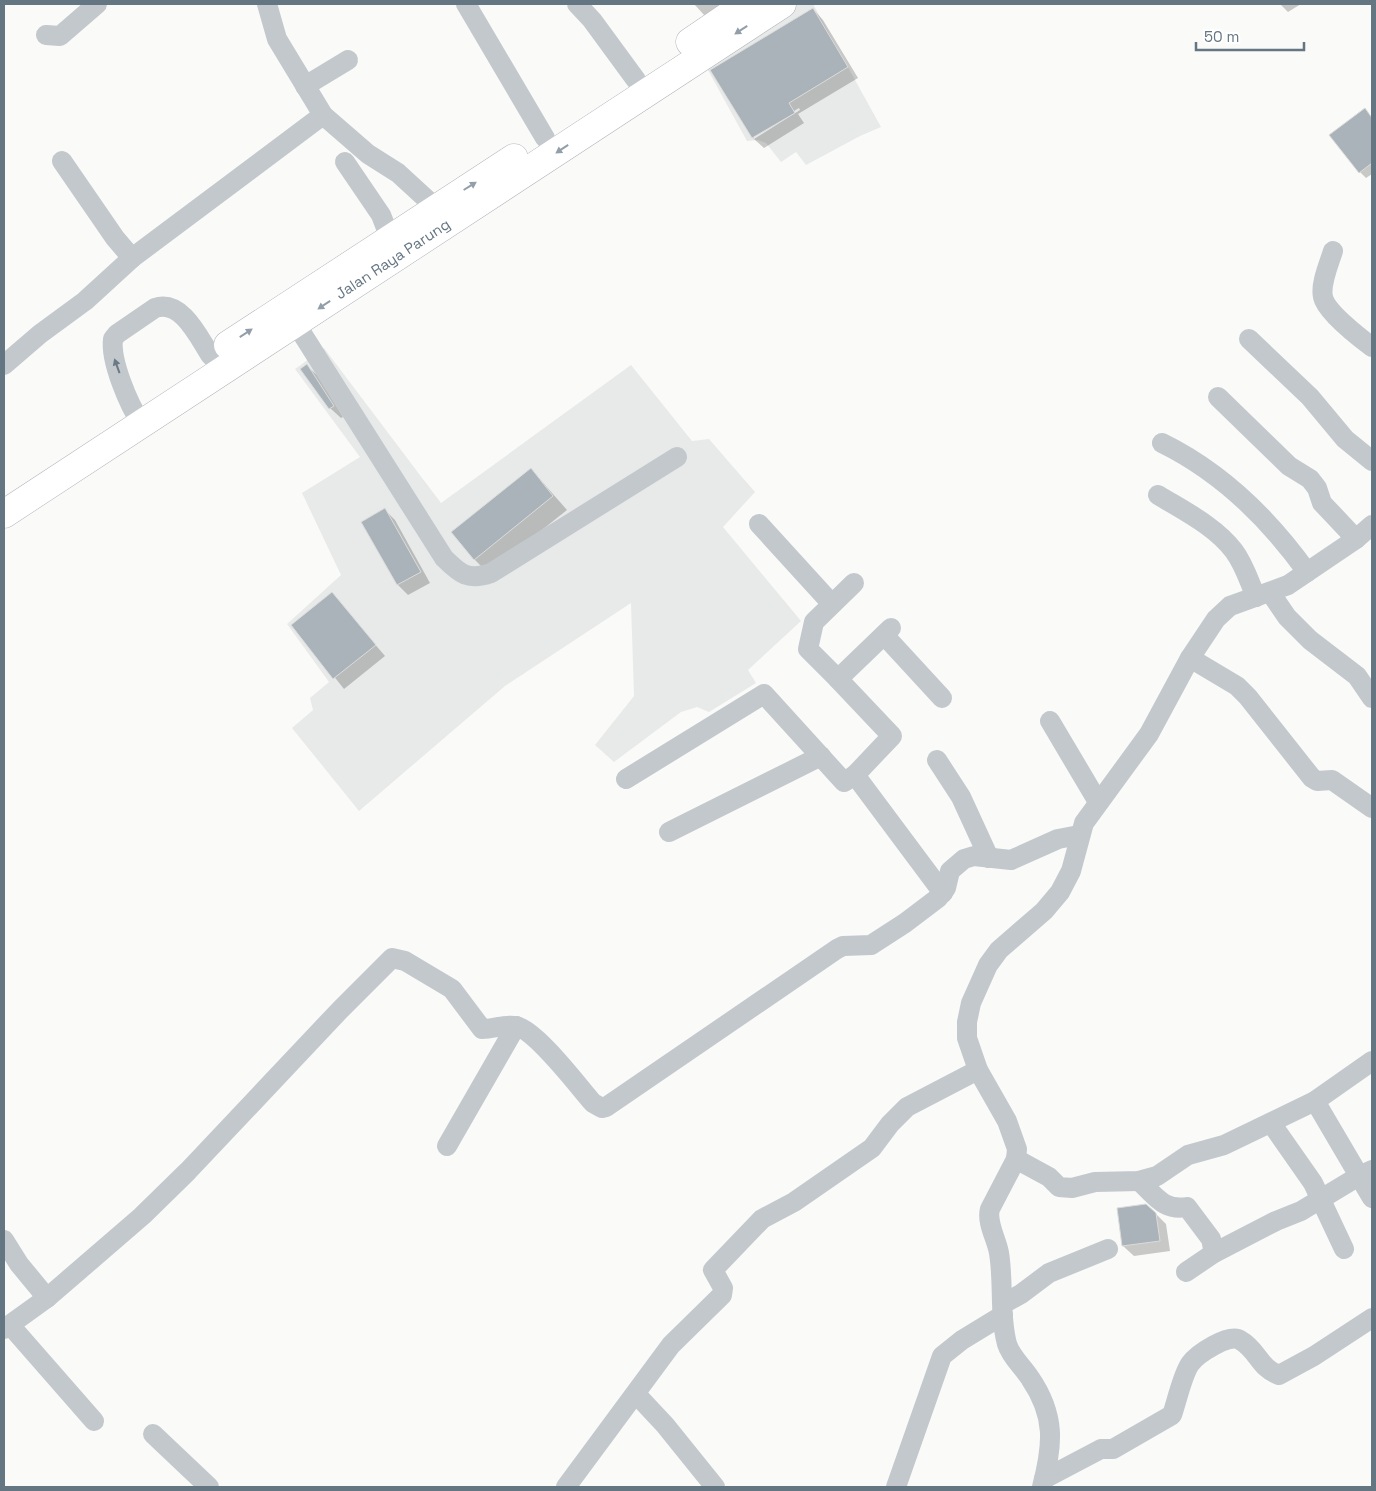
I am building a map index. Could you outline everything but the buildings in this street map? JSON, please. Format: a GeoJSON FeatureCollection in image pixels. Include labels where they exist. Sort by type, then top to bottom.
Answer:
{"type":"FeatureCollection","features":[{"type":"Feature","properties":{"kind":"highway","name":"Jalan Raya Parung"},"geometry":{"type":"LineString","coordinates":[[4,514],[137,417],[211,356],[390,238],[443,215],[782,4]]}},
{"type":"Feature","properties":{"kind":"highway","name":"Jalan Raya Parung"},"geometry":{"type":"LineString","coordinates":[[4,498],[137,417],[296,324],[545,138],[636,80],[738,6]]}},
{"type":"Feature","properties":{"kind":"street"},"geometry":{"type":"LineString","coordinates":[[46,35],[60,36],[97,4]]}},
{"type":"Feature","properties":{"kind":"street"},"geometry":{"type":"LineString","coordinates":[[466,4],[545,138]]}},
{"type":"Feature","properties":{"kind":"street"},"geometry":{"type":"LineString","coordinates":[[577,4],[592,20],[636,80]]}},
{"type":"Feature","properties":{"kind":"street"},"geometry":{"type":"LineString","coordinates":[[271,6],[278,39],[323,115],[368,154],[398,173],[443,215]]}},
{"type":"Feature","properties":{"kind":"street"},"geometry":{"type":"LineString","coordinates":[[305,86],[348,60]]}},
{"type":"Feature","properties":{"kind":"street"},"geometry":{"type":"LineString","coordinates":[[4,365],[40,334],[85,301],[132,258],[323,115]]}},
{"type":"Feature","properties":{"kind":"street"},"geometry":{"type":"LineString","coordinates":[[62,161],[115,238],[132,258]]}},
{"type":"Feature","properties":{"kind":"street"},"geometry":{"type":"LineString","coordinates":[[345,162],[381,215],[390,238]]}},
{"type":"Feature","properties":{"kind":"street"},"geometry":{"type":"LineString","coordinates":[[1333,251],[1322,292],[1323,299],[1347,327],[1372,348]]}},
{"type":"Feature","properties":{"kind":"street"},"geometry":{"type":"LineString","coordinates":[[137,417],[113,354],[113,339],[117,334],[155,308],[162,306],[170,307],[177,310],[185,318],[211,356]]}},
{"type":"Feature","properties":{"kind":"street"},"geometry":{"type":"LineString","coordinates":[[296,324],[444,558],[466,576],[477,578],[491,573],[677,457]]}},
{"type":"Feature","properties":{"kind":"street"},"geometry":{"type":"LineString","coordinates":[[1249,339],[1310,397],[1346,439],[1372,461]]}},
{"type":"Feature","properties":{"kind":"street"},"geometry":{"type":"LineString","coordinates":[[1218,397],[1289,466],[1313,481],[1322,503],[1356,539]]}},
{"type":"Feature","properties":{"kind":"street"},"geometry":{"type":"LineString","coordinates":[[1162,443],[1201,464],[1232,490],[1279,534],[1307,572]]}},
{"type":"Feature","properties":{"kind":"street"},"geometry":{"type":"LineString","coordinates":[[1158,495],[1213,530],[1225,541],[1263,594],[1310,640],[1357,676],[1372,698]]}},
{"type":"Feature","properties":{"kind":"street"},"geometry":{"type":"LineString","coordinates":[[759,524],[831,602]]}},
{"type":"Feature","properties":{"kind":"street"},"geometry":{"type":"LineString","coordinates":[[1043,1483],[1050,1447],[1049,1417],[1039,1392],[1009,1348],[1003,1309],[1000,1255],[989,1214],[1016,1159],[1018,1149],[1015,1139],[978,1070],[967,1038],[967,1022],[971,1003],[988,965],[995,955],[1044,911],[1060,892],[1071,870],[1079,835],[1098,802],[1149,734],[1190,658],[1220,614],[1230,606],[1288,585],[1356,539],[1372,525]]}},
{"type":"Feature","properties":{"kind":"street"},"geometry":{"type":"LineString","coordinates":[[626,779],[764,694],[844,782],[854,774],[892,736],[808,649],[814,622],[831,602],[854,583]]}},
{"type":"Feature","properties":{"kind":"street"},"geometry":{"type":"LineString","coordinates":[[838,679],[887,632],[942,698]]}},
{"type":"Feature","properties":{"kind":"street"},"geometry":{"type":"LineString","coordinates":[[1190,658],[1236,686],[1248,697],[1312,778],[1317,781],[1332,780],[1372,808]]}},
{"type":"Feature","properties":{"kind":"street"},"geometry":{"type":"LineString","coordinates":[[1050,721],[1098,802]]}},
{"type":"Feature","properties":{"kind":"street"},"geometry":{"type":"LineString","coordinates":[[669,832],[821,756]]}},
{"type":"Feature","properties":{"kind":"street"},"geometry":{"type":"LineString","coordinates":[[937,760],[961,797],[989,858]]}},
{"type":"Feature","properties":{"kind":"street"},"geometry":{"type":"LineString","coordinates":[[854,774],[943,893]]}},
{"type":"Feature","properties":{"kind":"street"},"geometry":{"type":"LineString","coordinates":[[94,1421],[7,1327],[47,1298],[154,1204],[392,958],[405,961],[452,989],[482,1029],[502,1026],[522,1028],[547,1050],[594,1103],[606,1108],[830,953],[844,946],[862,946],[876,942],[905,923],[943,893],[950,871],[958,863],[969,857],[1012,860],[1053,841],[1079,835]]}},
{"type":"Feature","properties":{"kind":"street"},"geometry":{"type":"LineString","coordinates":[[447,1146],[516,1026]]}},
{"type":"Feature","properties":{"kind":"street"},"geometry":{"type":"LineString","coordinates":[[1016,1159],[1049,1177],[1059,1187],[1072,1188],[1095,1182],[1139,1180],[1156,1176],[1188,1155],[1224,1145],[1315,1101],[1372,1062]]}},
{"type":"Feature","properties":{"kind":"street"},"geometry":{"type":"LineString","coordinates":[[566,1487],[671,1345],[722,1295],[723,1288],[713,1270],[748,1232],[762,1219],[794,1202],[872,1148],[890,1124],[907,1107],[978,1070]]}},
{"type":"Feature","properties":{"kind":"street"},"geometry":{"type":"LineString","coordinates":[[1315,1101],[1366,1173],[1372,1198]]}},
{"type":"Feature","properties":{"kind":"street"},"geometry":{"type":"LineString","coordinates":[[1271,1122],[1305,1168],[1322,1198],[1344,1249]]}},
{"type":"Feature","properties":{"kind":"street"},"geometry":{"type":"LineString","coordinates":[[1186,1272],[1214,1253],[1276,1221],[1301,1211],[1366,1173]]}},
{"type":"Feature","properties":{"kind":"street"},"geometry":{"type":"LineString","coordinates":[[1139,1180],[1167,1207],[1174,1209],[1187,1207],[1211,1239],[1214,1253]]}},
{"type":"Feature","properties":{"kind":"street"},"geometry":{"type":"LineString","coordinates":[[4,1240],[19,1264],[47,1298]]}},
{"type":"Feature","properties":{"kind":"street"},"geometry":{"type":"LineString","coordinates":[[896,1487],[942,1356],[1049,1273],[1108,1249]]}},
{"type":"Feature","properties":{"kind":"street"},"geometry":{"type":"LineString","coordinates":[[1043,1483],[1101,1449],[1113,1448],[1172,1415],[1190,1363],[1226,1338],[1238,1338],[1253,1350],[1268,1371],[1279,1375],[1314,1356],[1372,1318]]}},
{"type":"Feature","properties":{"kind":"street"},"geometry":{"type":"LineString","coordinates":[[636,1394],[665,1425],[715,1487]]}},
{"type":"Feature","properties":{"kind":"street"},"geometry":{"type":"LineString","coordinates":[[153,1434],[209,1487]]}},
{"type":"Feature","properties":{"kind":"shaded area"},"geometry":{"type":"Polygon","coordinates":[[[791,4],[813,4],[881,127],[806,165],[796,152],[781,162],[766,143],[758,140],[747,141],[704,63],[791,4]]]}},
{"type":"Feature","properties":{"kind":"shaded area"},"geometry":{"type":"Polygon","coordinates":[[[324,348],[441,503],[631,365],[692,441],[709,439],[755,492],[723,527],[801,621],[748,670],[756,683],[709,712],[697,707],[681,712],[614,762],[595,745],[634,696],[631,603],[505,686],[359,811],[292,728],[313,710],[310,698],[329,682],[287,624],[341,575],[302,493],[360,457],[295,369],[324,348]]]}}]}
